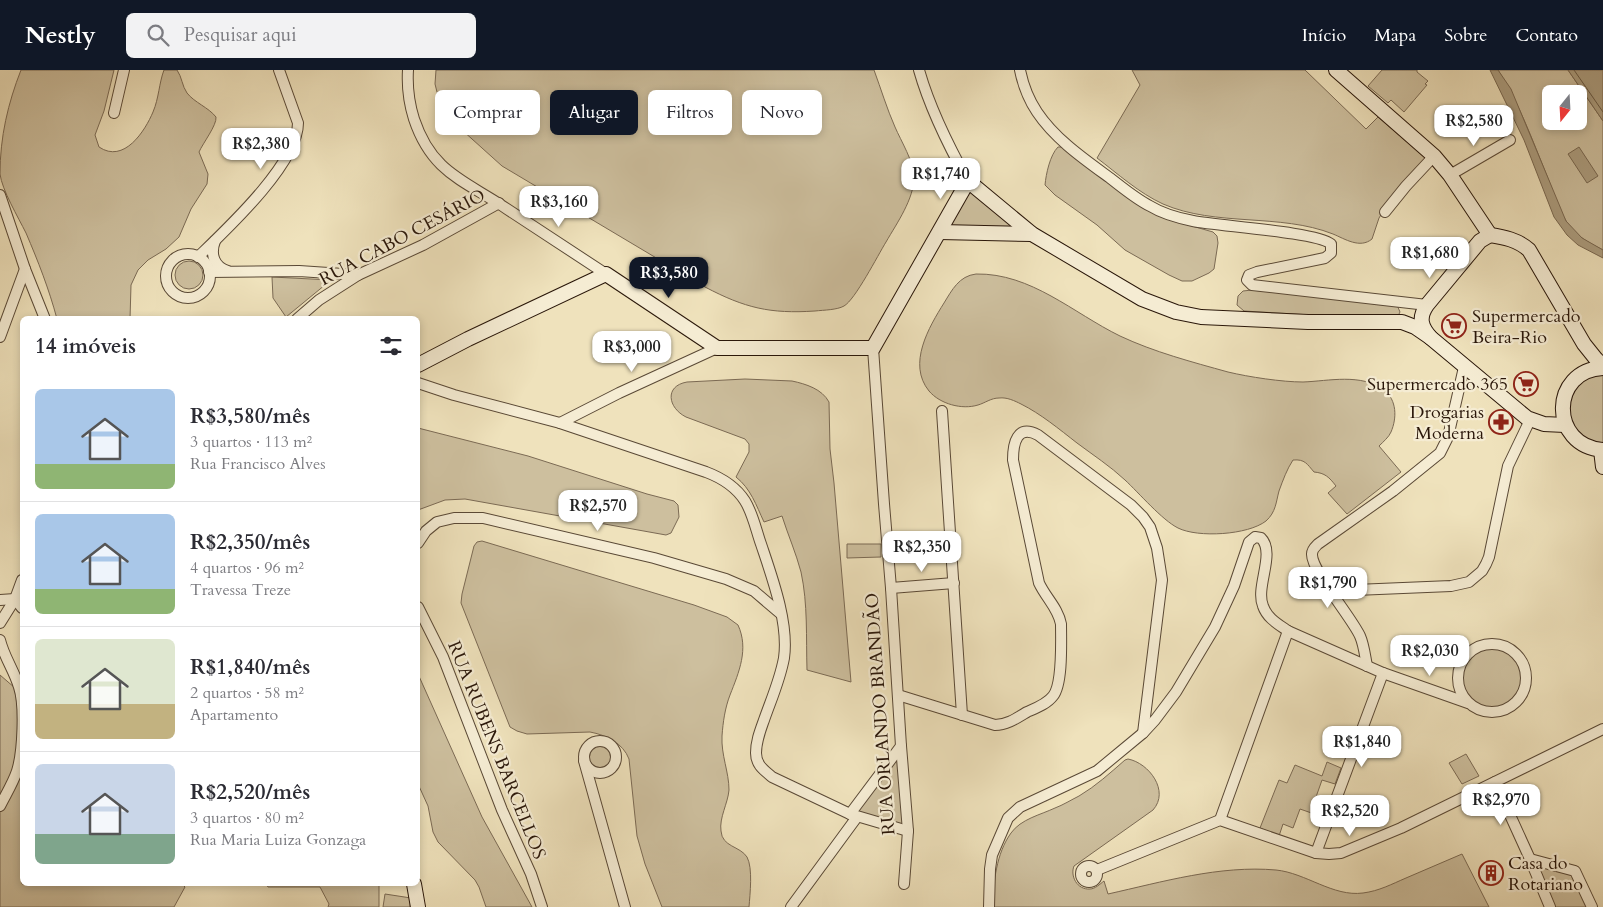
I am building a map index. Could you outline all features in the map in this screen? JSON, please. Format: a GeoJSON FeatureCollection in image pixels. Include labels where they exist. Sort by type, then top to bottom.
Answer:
{"type":"FeatureCollection","features":[{"type":"Feature","properties":{"kind":"street"},"geometry":{"type":"LineString","coordinates":[[114,113],[124,70]]}},
{"type":"Feature","properties":{"kind":"street"},"geometry":{"type":"LineString","coordinates":[[198,257],[252,202],[279,168],[296,138],[298,123],[280,70]]}},
{"type":"Feature","properties":{"kind":"street"},"geometry":{"type":"LineString","coordinates":[[408,70],[411,109],[420,136],[436,161],[454,176],[499,203],[716,348]]}},
{"type":"Feature","properties":{"kind":"street"},"geometry":{"type":"LineString","coordinates":[[919,70],[930,104],[949,147],[968,181],[1032,234],[1142,299],[1176,312],[1201,317],[1308,322],[1387,321],[1406,323],[1431,338],[1530,420],[1544,424],[1565,425]]}},
{"type":"Feature","properties":{"kind":"street"},"geometry":{"type":"LineString","coordinates":[[1020,70],[1032,104],[1050,129],[1064,142],[1151,207],[1173,216],[1196,221],[1320,238],[1331,244],[1332,250],[1330,255],[1325,258],[1256,272],[1249,275],[1247,280],[1250,284],[1426,306]]}},
{"type":"Feature","properties":{"kind":"street"},"geometry":{"type":"LineString","coordinates":[[1342,72],[1434,156],[1450,175],[1490,235]]}},
{"type":"Feature","properties":{"kind":"street"},"geometry":{"type":"LineString","coordinates":[[1450,175],[1510,140]]}},
{"type":"Feature","properties":{"kind":"street"},"geometry":{"type":"LineString","coordinates":[[1385,212],[1434,156]]}},
{"type":"Feature","properties":{"kind":"street"},"geometry":{"type":"LineString","coordinates":[[560,423],[716,348],[874,348],[968,181]]}},
{"type":"Feature","properties":{"kind":"street"},"geometry":{"type":"LineString","coordinates":[[0,195],[25,269],[44,316]]}},
{"type":"Feature","properties":{"kind":"street","name":"RUA CABO CESÁRIO"},"geometry":{"type":"LineString","coordinates":[[300,316],[319,300],[358,275],[423,245],[499,203]]}},
{"type":"Feature","properties":{"kind":"street"},"geometry":{"type":"LineString","coordinates":[[940,232],[1032,234]]}},
{"type":"Feature","properties":{"kind":"street"},"geometry":{"type":"LineString","coordinates":[[1431,338],[1421,322],[1426,306],[1480,241],[1490,235],[1516,241],[1529,250],[1584,344],[1603,367],[1584,373],[1572,382],[1562,403],[1565,425],[1574,438],[1594,449],[1602,450],[1603,467]]}},
{"type":"Feature","properties":{"kind":"street"},"geometry":{"type":"LineString","coordinates":[[216,240],[213,254],[216,264],[224,270],[232,272]]}},
{"type":"Feature","properties":{"kind":"street"},"geometry":{"type":"LineString","coordinates":[[184,254],[192,254],[198,257],[206,263],[209,272],[207,286],[196,296],[188,298],[174,293],[166,281],[170,262],[177,256],[184,254]]}},
{"type":"Feature","properties":{"kind":"street"},"geometry":{"type":"LineString","coordinates":[[0,337],[25,269]]}},
{"type":"Feature","properties":{"kind":"street"},"geometry":{"type":"LineString","coordinates":[[209,272],[300,271],[358,275]]}},
{"type":"Feature","properties":{"kind":"street"},"geometry":{"type":"LineString","coordinates":[[420,364],[468,339],[606,274]]}},
{"type":"Feature","properties":{"kind":"street"},"geometry":{"type":"LineString","coordinates":[[1387,321],[1410,316],[1426,306]]}},
{"type":"Feature","properties":{"kind":"street","name":"RUA ORLANDO BRANDÃO"},"geometry":{"type":"LineString","coordinates":[[874,348],[908,831],[904,884]]}},
{"type":"Feature","properties":{"kind":"street"},"geometry":{"type":"LineString","coordinates":[[1367,666],[1360,635],[1314,562],[1313,549],[1401,485],[1440,453],[1448,437],[1464,367]]}},
{"type":"Feature","properties":{"kind":"street"},"geometry":{"type":"LineString","coordinates":[[420,384],[454,395],[560,423],[706,472],[730,485],[746,502],[752,516],[782,615],[785,638],[784,658],[780,673],[758,739],[757,762],[772,777],[854,816],[908,831]]}},
{"type":"Feature","properties":{"kind":"street"},"geometry":{"type":"LineString","coordinates":[[942,411],[962,715]]}},
{"type":"Feature","properties":{"kind":"street"},"geometry":{"type":"LineString","coordinates":[[1331,591],[1456,585],[1469,582],[1482,572],[1489,557],[1508,466],[1530,420]]}},
{"type":"Feature","properties":{"kind":"street"},"geometry":{"type":"LineString","coordinates":[[898,695],[995,726],[1004,724],[1050,700],[1056,691],[1061,634],[1060,618],[1039,584],[1013,460],[1015,442],[1020,434],[1024,431],[1029,431],[1038,435],[1138,512],[1147,522],[1153,537],[1162,580],[1143,733]]}},
{"type":"Feature","properties":{"kind":"street"},"geometry":{"type":"LineString","coordinates":[[420,540],[436,522],[454,518],[484,518],[654,558],[726,579],[754,591],[782,615]]}},
{"type":"Feature","properties":{"kind":"street"},"geometry":{"type":"LineString","coordinates":[[989,907],[992,855],[1011,814],[1020,807],[1097,771],[1143,733],[1165,708],[1215,627],[1234,586],[1251,540],[1255,537],[1261,538],[1265,542],[1266,550],[1261,591],[1262,604],[1270,617],[1288,631],[1367,666],[1468,703],[1480,710],[1497,712],[1506,709],[1519,699],[1525,688],[1526,674],[1522,661],[1514,651],[1506,646],[1490,643],[1468,653],[1460,663],[1458,681],[1461,693],[1468,703]]}},
{"type":"Feature","properties":{"kind":"street"},"geometry":{"type":"LineString","coordinates":[[891,588],[954,583]]}},
{"type":"Feature","properties":{"kind":"street"},"geometry":{"type":"LineString","coordinates":[[0,623],[15,600],[20,586]]}},
{"type":"Feature","properties":{"kind":"street"},"geometry":{"type":"LineString","coordinates":[[0,600],[15,600],[20,606]]}},
{"type":"Feature","properties":{"kind":"street","name":"RUA RUBENS BARCELLOS"},"geometry":{"type":"LineString","coordinates":[[420,611],[443,657],[502,810],[531,874],[542,907]]}},
{"type":"Feature","properties":{"kind":"street"},"geometry":{"type":"LineString","coordinates":[[1220,820],[1288,631]]}},
{"type":"Feature","properties":{"kind":"street"},"geometry":{"type":"LineString","coordinates":[[0,640],[20,691]]}},
{"type":"Feature","properties":{"kind":"street"},"geometry":{"type":"LineString","coordinates":[[1316,853],[1383,673]]}},
{"type":"Feature","properties":{"kind":"street"},"geometry":{"type":"LineString","coordinates":[[1096,870],[1220,820],[1316,853],[1335,854],[1346,852],[1401,828],[1603,729]]}},
{"type":"Feature","properties":{"kind":"street"},"geometry":{"type":"LineString","coordinates":[[791,907],[901,746]]}},
{"type":"Feature","properties":{"kind":"street"},"geometry":{"type":"LineString","coordinates":[[0,806],[10,788],[20,757]]}},
{"type":"Feature","properties":{"kind":"street"},"geometry":{"type":"LineString","coordinates":[[584,761],[625,907]]}},
{"type":"Feature","properties":{"kind":"street"},"geometry":{"type":"LineString","coordinates":[[1495,782],[1550,907]]}},
{"type":"Feature","properties":{"kind":"street"},"geometry":{"type":"LineString","coordinates":[[1530,859],[1575,871],[1592,907]]}},
{"type":"Feature","properties":{"kind":"street"},"geometry":{"type":"LineString","coordinates":[[414,886],[418,907]]}},
{"type":"Feature","properties":{"kind":"shaded area"},"geometry":{"type":"Polygon","coordinates":[[[21,70],[114,70],[104,111],[95,135],[99,147],[108,151],[117,151],[125,148],[145,128],[155,107],[164,70],[177,70],[187,93],[216,117],[212,129],[199,152],[208,174],[207,184],[191,209],[179,237],[166,249],[148,260],[138,270],[131,285],[130,316],[56,316],[39,265],[1,180],[1,147],[12,95],[21,70]]]}},
{"type":"Feature","properties":{"kind":"shaded area"},"geometry":{"type":"Polygon","coordinates":[[[436,70],[874,70],[892,120],[912,165],[913,185],[900,219],[866,277],[849,302],[844,306],[830,310],[799,312],[758,308],[733,300],[705,287],[502,166],[468,135],[540,135],[540,90],[436,90],[436,70]]]}},
{"type":"Feature","properties":{"kind":"shaded area"},"geometry":{"type":"Polygon","coordinates":[[[1132,70],[1305,70],[1366,129],[1378,117],[1428,160],[1384,210],[1379,218],[1372,239],[1363,243],[1352,242],[1313,228],[1292,224],[1226,218],[1183,211],[1163,204],[1146,194],[1097,158],[1140,85],[1132,70]]]}},
{"type":"Feature","properties":{"kind":"shaded area"},"geometry":{"type":"Polygon","coordinates":[[[1382,70],[1417,70],[1428,81],[1425,84],[1427,85],[1404,112],[1391,100],[1388,103],[1368,86],[1382,70]]]}},
{"type":"Feature","properties":{"kind":"shaded area"},"geometry":{"type":"Polygon","coordinates":[[[1498,70],[1568,70],[1578,85],[1542,85],[1542,130],[1588,130],[1588,99],[1603,121],[1603,250],[1578,235],[1563,216],[1512,95],[1498,70]]]}},
{"type":"Feature","properties":{"kind":"shaded area"},"geometry":{"type":"Polygon","coordinates":[[[1058,147],[1062,147],[1171,220],[1213,232],[1217,236],[1218,243],[1214,269],[1192,281],[1182,281],[1125,250],[1097,225],[1055,195],[1045,185],[1047,170],[1058,147]]]}},
{"type":"Feature","properties":{"kind":"shaded area"},"geometry":{"type":"Polygon","coordinates":[[[968,181],[1032,234],[940,232],[968,181]]]}},
{"type":"Feature","properties":{"kind":"shaded area"},"geometry":{"type":"Polygon","coordinates":[[[189,261],[199,265],[203,275],[199,285],[189,289],[179,285],[175,275],[179,265],[189,261]]]}},
{"type":"Feature","properties":{"kind":"shaded area"},"geometry":{"type":"Polygon","coordinates":[[[970,275],[996,275],[1033,287],[1133,342],[1228,372],[1276,380],[1303,382],[1345,379],[1365,381],[1375,385],[1388,394],[1395,409],[1391,432],[1379,446],[1401,472],[1347,514],[1328,493],[1336,486],[1331,480],[1324,474],[1314,472],[1303,461],[1293,460],[1282,483],[1274,510],[1266,521],[1258,526],[1223,534],[1198,533],[1178,528],[1158,513],[1113,470],[1050,422],[1028,408],[1014,401],[1002,398],[965,407],[952,405],[934,396],[929,391],[920,369],[920,358],[927,334],[957,284],[970,275]]]}},
{"type":"Feature","properties":{"kind":"shaded area"},"geometry":{"type":"Polygon","coordinates":[[[272,277],[331,280],[287,316],[273,298],[272,277]]]}},
{"type":"Feature","properties":{"kind":"shaded area"},"geometry":{"type":"Polygon","coordinates":[[[1252,290],[1397,305],[1400,312],[1398,316],[1378,319],[1244,311],[1237,305],[1238,296],[1243,291],[1252,290]]]}},
{"type":"Feature","properties":{"kind":"shaded area"},"geometry":{"type":"Polygon","coordinates":[[[1603,373],[1603,447],[1591,445],[1568,422],[1572,390],[1592,374],[1603,373]]]}},
{"type":"Feature","properties":{"kind":"shaded area"},"geometry":{"type":"Polygon","coordinates":[[[745,379],[797,382],[818,390],[829,402],[830,449],[851,682],[807,670],[806,609],[803,584],[799,565],[782,516],[764,522],[756,503],[736,477],[749,452],[749,444],[745,439],[686,417],[672,403],[672,392],[680,384],[745,379]]]}},
{"type":"Feature","properties":{"kind":"shaded area"},"geometry":{"type":"Polygon","coordinates":[[[420,429],[528,456],[674,501],[678,505],[679,517],[671,533],[666,535],[465,499],[445,500],[420,509],[420,429]]]}},
{"type":"Feature","properties":{"kind":"shaded area"},"geometry":{"type":"Polygon","coordinates":[[[482,541],[694,605],[727,617],[738,625],[743,643],[743,652],[724,715],[722,743],[729,790],[722,816],[721,831],[724,840],[744,853],[749,862],[751,881],[749,907],[662,907],[645,864],[637,836],[629,759],[623,748],[602,735],[590,732],[527,734],[510,727],[461,603],[474,546],[477,542],[482,541]]]}},
{"type":"Feature","properties":{"kind":"shaded area"},"geometry":{"type":"Polygon","coordinates":[[[847,544],[881,544],[881,557],[847,558],[847,544]]]}},
{"type":"Feature","properties":{"kind":"shaded area"},"geometry":{"type":"Polygon","coordinates":[[[1492,645],[1510,651],[1518,659],[1524,677],[1518,695],[1510,703],[1492,709],[1474,703],[1466,695],[1460,677],[1466,659],[1474,651],[1492,645]]]}},
{"type":"Feature","properties":{"kind":"shaded area"},"geometry":{"type":"Polygon","coordinates":[[[0,675],[20,692],[20,886],[185,887],[174,907],[0,907],[0,675]]]}},
{"type":"Feature","properties":{"kind":"shaded area"},"geometry":{"type":"Polygon","coordinates":[[[420,678],[482,817],[532,907],[486,907],[475,880],[438,842],[433,832],[428,806],[420,788],[420,678]]]}},
{"type":"Feature","properties":{"kind":"shaded area"},"geometry":{"type":"Polygon","coordinates":[[[600,745],[605,746],[611,752],[611,762],[605,768],[600,769],[595,768],[589,762],[588,757],[589,752],[595,746],[600,745]]]}},
{"type":"Feature","properties":{"kind":"shaded area"},"geometry":{"type":"Polygon","coordinates":[[[899,754],[905,827],[855,813],[899,754]]]}},
{"type":"Feature","properties":{"kind":"shaded area"},"geometry":{"type":"Polygon","coordinates":[[[1466,754],[1479,776],[1462,784],[1449,763],[1466,754]]]}},
{"type":"Feature","properties":{"kind":"shaded area"},"geometry":{"type":"Polygon","coordinates":[[[1128,759],[1143,766],[1155,779],[1159,795],[1158,803],[1153,810],[1074,866],[1074,878],[1078,885],[1085,889],[1092,889],[1104,881],[1108,894],[1212,872],[1255,869],[1287,872],[1341,892],[1363,893],[1375,891],[1462,854],[1489,907],[992,907],[999,859],[1006,841],[1015,828],[1031,818],[1079,796],[1128,759]]]}},
{"type":"Feature","properties":{"kind":"shaded area"},"geometry":{"type":"Polygon","coordinates":[[[1327,762],[1341,768],[1335,784],[1322,780],[1316,797],[1328,802],[1323,817],[1300,809],[1293,828],[1283,824],[1279,836],[1260,828],[1279,780],[1287,783],[1295,765],[1322,776],[1327,762]]]}},
{"type":"Feature","properties":{"kind":"shaded area"},"geometry":{"type":"Polygon","coordinates":[[[1533,861],[1574,873],[1589,907],[1551,907],[1533,861]]]}},
{"type":"Feature","properties":{"kind":"shaded area"},"geometry":{"type":"Polygon","coordinates":[[[379,886],[379,907],[328,907],[329,904],[320,887],[268,887],[379,886]]]}},
{"type":"Feature","properties":{"kind":"shaded area"},"geometry":{"type":"Polygon","coordinates":[[[385,894],[411,898],[410,907],[383,907],[385,894]]]}},
{"type":"Feature","properties":{"kind":"water"},"geometry":{"type":"Polygon","coordinates":[[[1490,70],[1498,70],[1511,89],[1566,221],[1582,238],[1603,250],[1603,258],[1578,245],[1567,235],[1554,217],[1524,140],[1490,70]]]}},
{"type":"Feature","properties":{"kind":"water"},"geometry":{"type":"Polygon","coordinates":[[[1568,70],[1603,70],[1603,121],[1588,99],[1588,85],[1578,85],[1568,70]]]}},
{"type":"Feature","properties":{"kind":"water"},"geometry":{"type":"Polygon","coordinates":[[[1579,147],[1598,176],[1587,183],[1568,154],[1579,147]]]}},
{"type":"Feature","properties":{"kind":"place","name":"Supermercado Beira-Rio"},"geometry":{"type":"Point","coordinates":[1454,326]}},
{"type":"Feature","properties":{"kind":"place","name":"Supermercado 365"},"geometry":{"type":"Point","coordinates":[1526,384]}},
{"type":"Feature","properties":{"kind":"place","name":"Drogarias Moderna"},"geometry":{"type":"Point","coordinates":[1501,422]}},
{"type":"Feature","properties":{"kind":"place","name":"Casa do Rotariano"},"geometry":{"type":"Point","coordinates":[1491,873]}}]}
